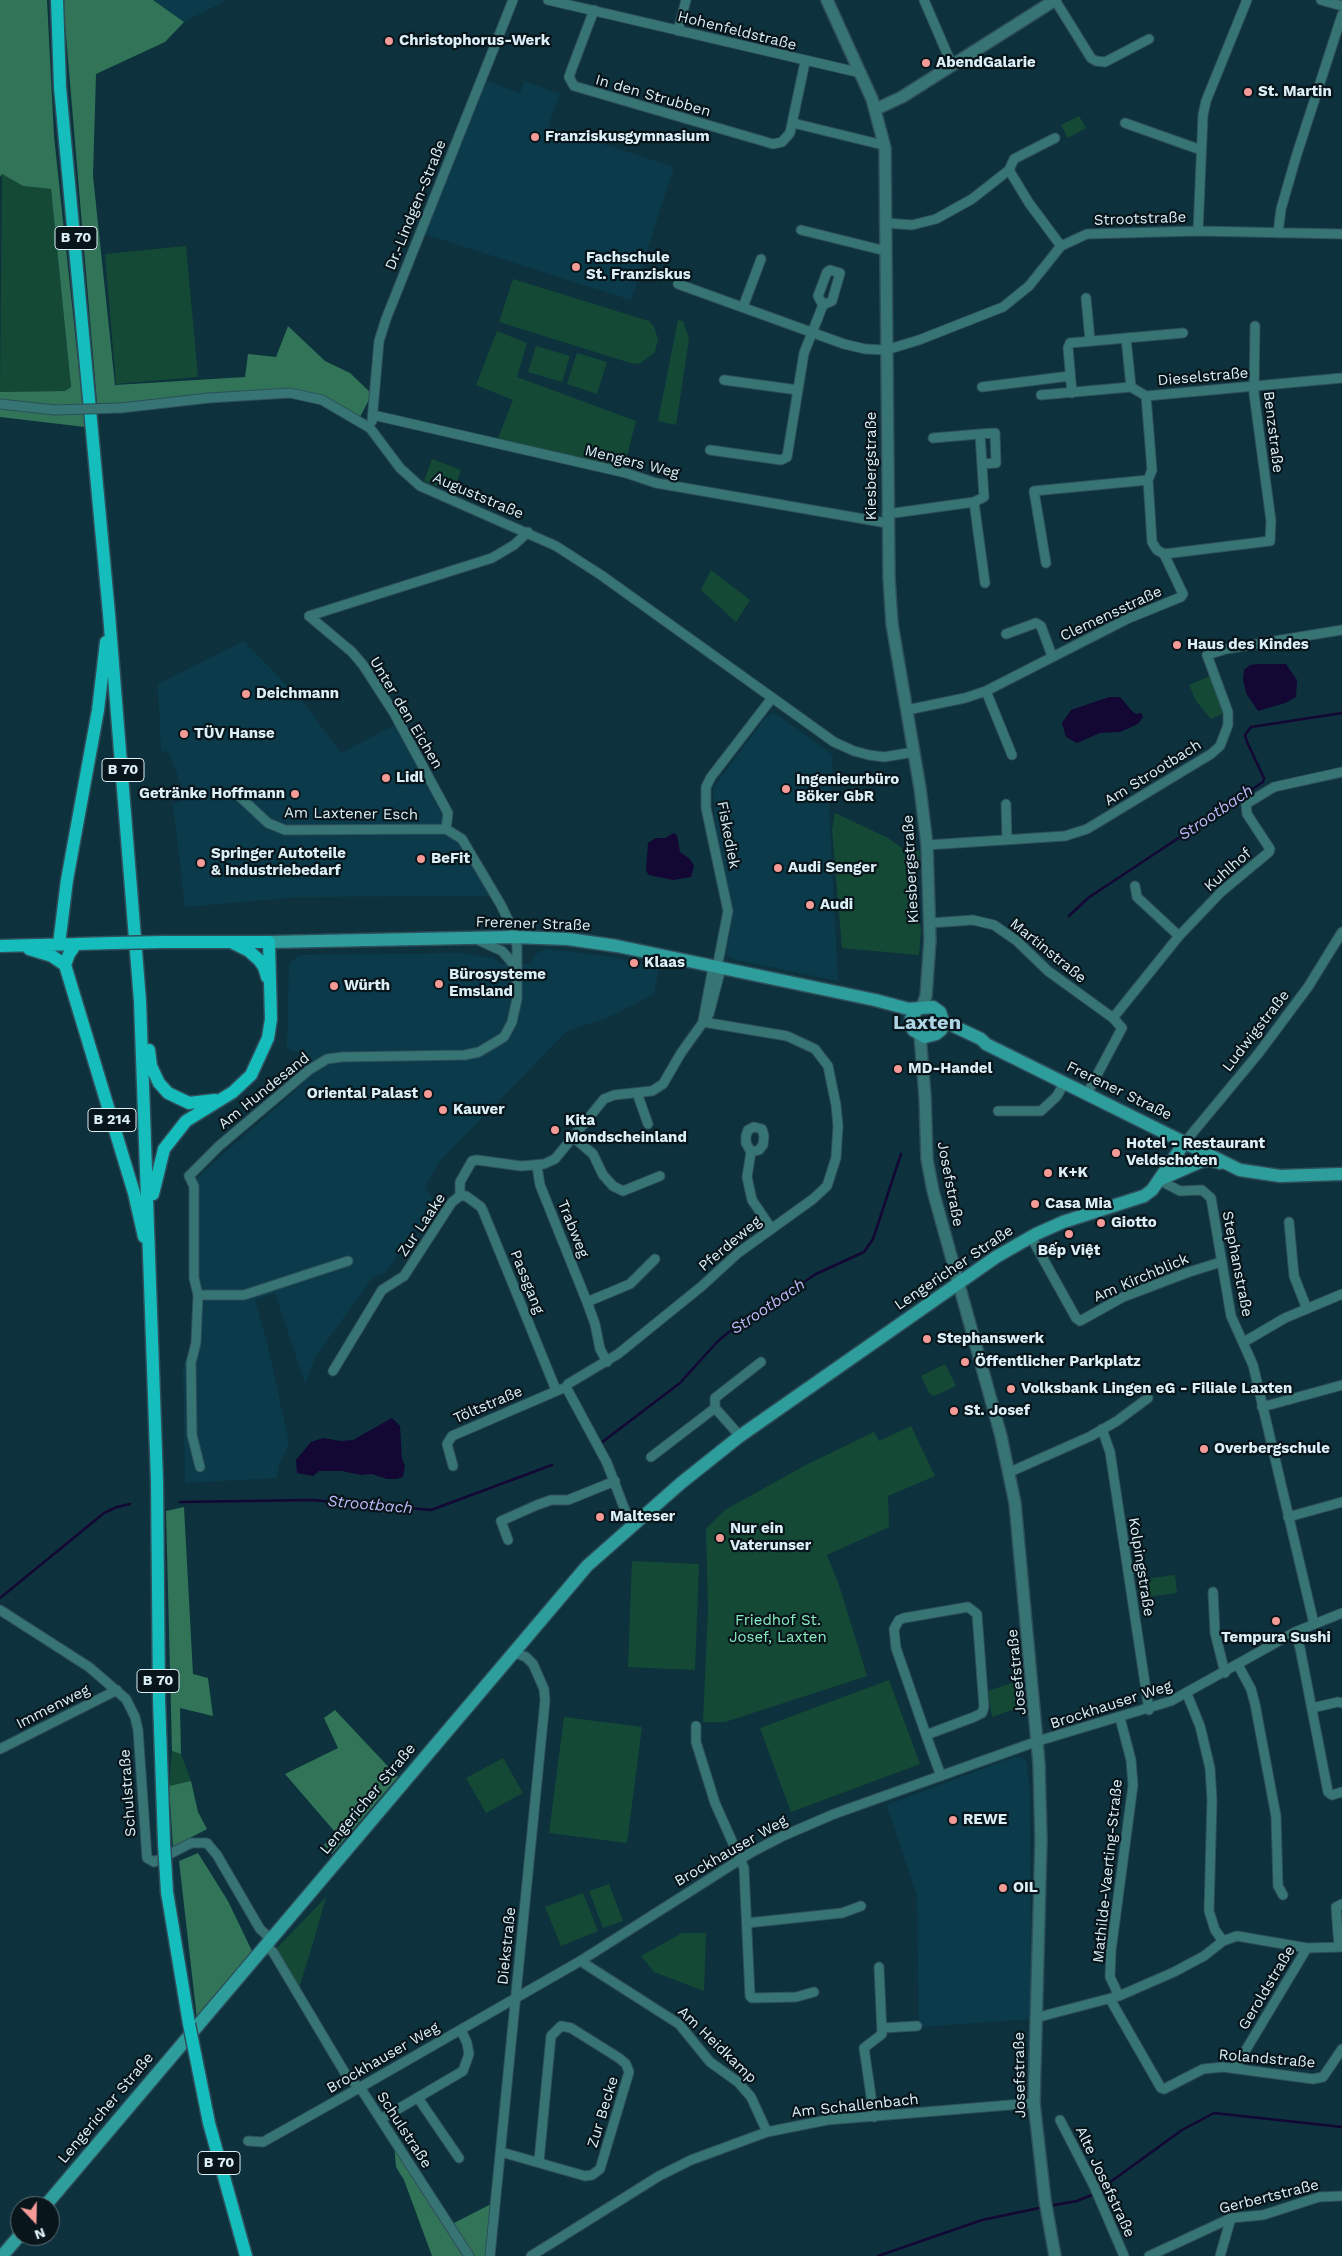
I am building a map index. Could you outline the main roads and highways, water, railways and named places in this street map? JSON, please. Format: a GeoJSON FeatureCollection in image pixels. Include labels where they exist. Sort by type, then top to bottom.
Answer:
{"type":"FeatureCollection","features":[{"type":"Feature","properties":{"kind":"main road","name":"B 70"},"geometry":{"type":"LineString","coordinates":[[57,0],[60,87],[109,614],[140,1001],[158,1519],[158,1699],[167,1892],[188,2024],[209,2123],[246,2256]]}},
{"type":"Feature","properties":{"kind":"main road"},"geometry":{"type":"LineString","coordinates":[[59,944],[67,880],[98,710],[109,614]]}},
{"type":"Feature","properties":{"kind":"main road","name":"Frerener Straße"},"geometry":{"type":"LineString","coordinates":[[269,942],[514,937],[568,939],[617,946],[909,1009],[929,1006],[934,1027],[981,1039],[986,1044],[1240,1170],[1268,1175],[1342,1174]]}},
{"type":"Feature","properties":{"kind":"main road"},"geometry":{"type":"LineString","coordinates":[[0,946],[164,942],[269,942],[270,1019],[268,1038],[260,1058],[252,1075],[233,1092],[186,1121],[164,1149],[154,1183],[149,1226]]}},
{"type":"Feature","properties":{"kind":"main road"},"geometry":{"type":"LineString","coordinates":[[231,942],[249,951],[258,960],[264,967],[269,983]]}},
{"type":"Feature","properties":{"kind":"main road"},"geometry":{"type":"LineString","coordinates":[[17,946],[52,956],[65,966],[68,954],[76,944]]}},
{"type":"Feature","properties":{"kind":"main road","name":"B 214"},"geometry":{"type":"LineString","coordinates":[[65,966],[134,1193],[150,1277]]}},
{"type":"Feature","properties":{"kind":"main road","name":"Frerener Straße"},"geometry":{"type":"LineString","coordinates":[[850,996],[901,1015],[911,1022]]}},
{"type":"Feature","properties":{"kind":"main road"},"geometry":{"type":"LineString","coordinates":[[140,1001],[151,1066],[159,1083],[168,1093],[189,1102],[205,1102],[222,1098]]}},
{"type":"Feature","properties":{"kind":"main road"},"geometry":{"type":"LineString","coordinates":[[920,1008],[913,1015],[911,1022],[913,1030],[934,1027]]}},
{"type":"Feature","properties":{"kind":"main road","name":"Lengericher Straße"},"geometry":{"type":"LineString","coordinates":[[54,2196],[575,1579],[631,1526],[740,1436],[996,1257],[1031,1237],[1086,1214],[1136,1201],[1152,1190],[1185,1142]]}},
{"type":"Feature","properties":{"kind":"main road"},"geometry":{"type":"LineString","coordinates":[[1159,1180],[1209,1160],[1229,1165]]}},
{"type":"Feature","properties":{"kind":"main road"},"geometry":{"type":"LineString","coordinates":[[2,2256],[11,2246]]}},
{"type":"Feature","properties":{"kind":"waterway","name":"Strootbach"},"geometry":{"type":"LineString","coordinates":[[1069,916],[1088,898],[1263,782],[1264,778],[1245,735],[1251,727],[1342,713]]}},
{"type":"Feature","properties":{"kind":"waterway","name":"Strootbach"},"geometry":{"type":"LineString","coordinates":[[601,1443],[680,1383],[717,1342],[729,1332],[816,1274],[864,1252],[873,1239],[901,1154]]}},
{"type":"Feature","properties":{"kind":"waterway","name":"Strootbach"},"geometry":{"type":"LineString","coordinates":[[180,1502],[312,1500],[431,1510],[552,1465]]}},
{"type":"Feature","properties":{"kind":"waterway","name":"Strootbach"},"geometry":{"type":"LineString","coordinates":[[0,1598],[104,1513],[130,1504]]}},
{"type":"Feature","properties":{"kind":"waterway"},"geometry":{"type":"LineString","coordinates":[[1098,2191],[1182,2130],[1214,2113],[1342,2127]]}},
{"type":"Feature","properties":{"kind":"waterway"},"geometry":{"type":"LineString","coordinates":[[1049,2206],[1077,2201],[1094,2194]]}},
{"type":"Feature","properties":{"kind":"waterway"},"geometry":{"type":"LineString","coordinates":[[878,2256],[982,2220],[1044,2207]]}},
{"type":"Feature","properties":{"kind":"place","name":"Christophorus-Werk"},"geometry":{"type":"Point","coordinates":[389,41]}},
{"type":"Feature","properties":{"kind":"place","name":"AbendGalarie"},"geometry":{"type":"Point","coordinates":[926,63]}},
{"type":"Feature","properties":{"kind":"place","name":"St. Martin"},"geometry":{"type":"Point","coordinates":[1248,92]}},
{"type":"Feature","properties":{"kind":"place","name":"Franziskusgymnasium"},"geometry":{"type":"Point","coordinates":[535,137]}},
{"type":"Feature","properties":{"kind":"place","name":"Fachschule St. Franziskus"},"geometry":{"type":"Point","coordinates":[576,267]}},
{"type":"Feature","properties":{"kind":"place","name":"Haus des Kindes"},"geometry":{"type":"Point","coordinates":[1177,645]}},
{"type":"Feature","properties":{"kind":"place","name":"Deichmann"},"geometry":{"type":"Point","coordinates":[246,694]}},
{"type":"Feature","properties":{"kind":"place","name":"TÜV Hanse"},"geometry":{"type":"Point","coordinates":[184,734]}},
{"type":"Feature","properties":{"kind":"place","name":"Lidl"},"geometry":{"type":"Point","coordinates":[386,778]}},
{"type":"Feature","properties":{"kind":"place","name":"Ingenieurbüro Böker GbR"},"geometry":{"type":"Point","coordinates":[786,789]}},
{"type":"Feature","properties":{"kind":"place","name":"Getränke Hoffmann"},"geometry":{"type":"Point","coordinates":[295,794]}},
{"type":"Feature","properties":{"kind":"place","name":"BeFit"},"geometry":{"type":"Point","coordinates":[421,859]}},
{"type":"Feature","properties":{"kind":"place","name":"Springer Autoteile & Industriebedarf"},"geometry":{"type":"Point","coordinates":[201,863]}},
{"type":"Feature","properties":{"kind":"place","name":"Audi Senger"},"geometry":{"type":"Point","coordinates":[778,868]}},
{"type":"Feature","properties":{"kind":"place","name":"Audi"},"geometry":{"type":"Point","coordinates":[810,905]}},
{"type":"Feature","properties":{"kind":"place","name":"Klaas"},"geometry":{"type":"Point","coordinates":[634,963]}},
{"type":"Feature","properties":{"kind":"place","name":"Bürosysteme Emsland"},"geometry":{"type":"Point","coordinates":[439,984]}},
{"type":"Feature","properties":{"kind":"place","name":"Würth"},"geometry":{"type":"Point","coordinates":[334,986]}},
{"type":"Feature","properties":{"kind":"place","name":"MD-Handel"},"geometry":{"type":"Point","coordinates":[898,1069]}},
{"type":"Feature","properties":{"kind":"place","name":"Oriental Palast"},"geometry":{"type":"Point","coordinates":[428,1094]}},
{"type":"Feature","properties":{"kind":"place","name":"Kauver"},"geometry":{"type":"Point","coordinates":[443,1110]}},
{"type":"Feature","properties":{"kind":"place","name":"Kita Mondscheinland"},"geometry":{"type":"Point","coordinates":[555,1130]}},
{"type":"Feature","properties":{"kind":"place","name":"Hotel - Restaurant Veldschoten"},"geometry":{"type":"Point","coordinates":[1116,1153]}},
{"type":"Feature","properties":{"kind":"place","name":"K+K"},"geometry":{"type":"Point","coordinates":[1048,1173]}},
{"type":"Feature","properties":{"kind":"place","name":"Casa Mia"},"geometry":{"type":"Point","coordinates":[1035,1204]}},
{"type":"Feature","properties":{"kind":"place","name":"Giotto"},"geometry":{"type":"Point","coordinates":[1101,1223]}},
{"type":"Feature","properties":{"kind":"place","name":"Bếp Việt"},"geometry":{"type":"Point","coordinates":[1069,1234]}},
{"type":"Feature","properties":{"kind":"place","name":"Stephanswerk"},"geometry":{"type":"Point","coordinates":[927,1339]}},
{"type":"Feature","properties":{"kind":"place","name":"Öffentlicher Parkplatz"},"geometry":{"type":"Point","coordinates":[965,1362]}},
{"type":"Feature","properties":{"kind":"place","name":"Volksbank Lingen eG - Filiale Laxten"},"geometry":{"type":"Point","coordinates":[1011,1389]}},
{"type":"Feature","properties":{"kind":"place","name":"St. Josef"},"geometry":{"type":"Point","coordinates":[954,1411]}},
{"type":"Feature","properties":{"kind":"place","name":"Overbergschule"},"geometry":{"type":"Point","coordinates":[1204,1449]}},
{"type":"Feature","properties":{"kind":"place","name":"Malteser"},"geometry":{"type":"Point","coordinates":[600,1517]}},
{"type":"Feature","properties":{"kind":"place","name":"Nur ein Vaterunser"},"geometry":{"type":"Point","coordinates":[720,1538]}},
{"type":"Feature","properties":{"kind":"place","name":"Tempura Sushi"},"geometry":{"type":"Point","coordinates":[1276,1621]}},
{"type":"Feature","properties":{"kind":"place","name":"REWE"},"geometry":{"type":"Point","coordinates":[953,1820]}},
{"type":"Feature","properties":{"kind":"place","name":"OIL"},"geometry":{"type":"Point","coordinates":[1003,1888]}},
{"type":"Feature","properties":{"kind":"district","name":"Laxten"},"geometry":{"type":"Point","coordinates":[927,1023]}},
{"type":"Feature","properties":{"kind":"park label","name":"Friedhof St. Josef, Laxten"},"geometry":{"type":"Point","coordinates":[778,1630]}}]}
